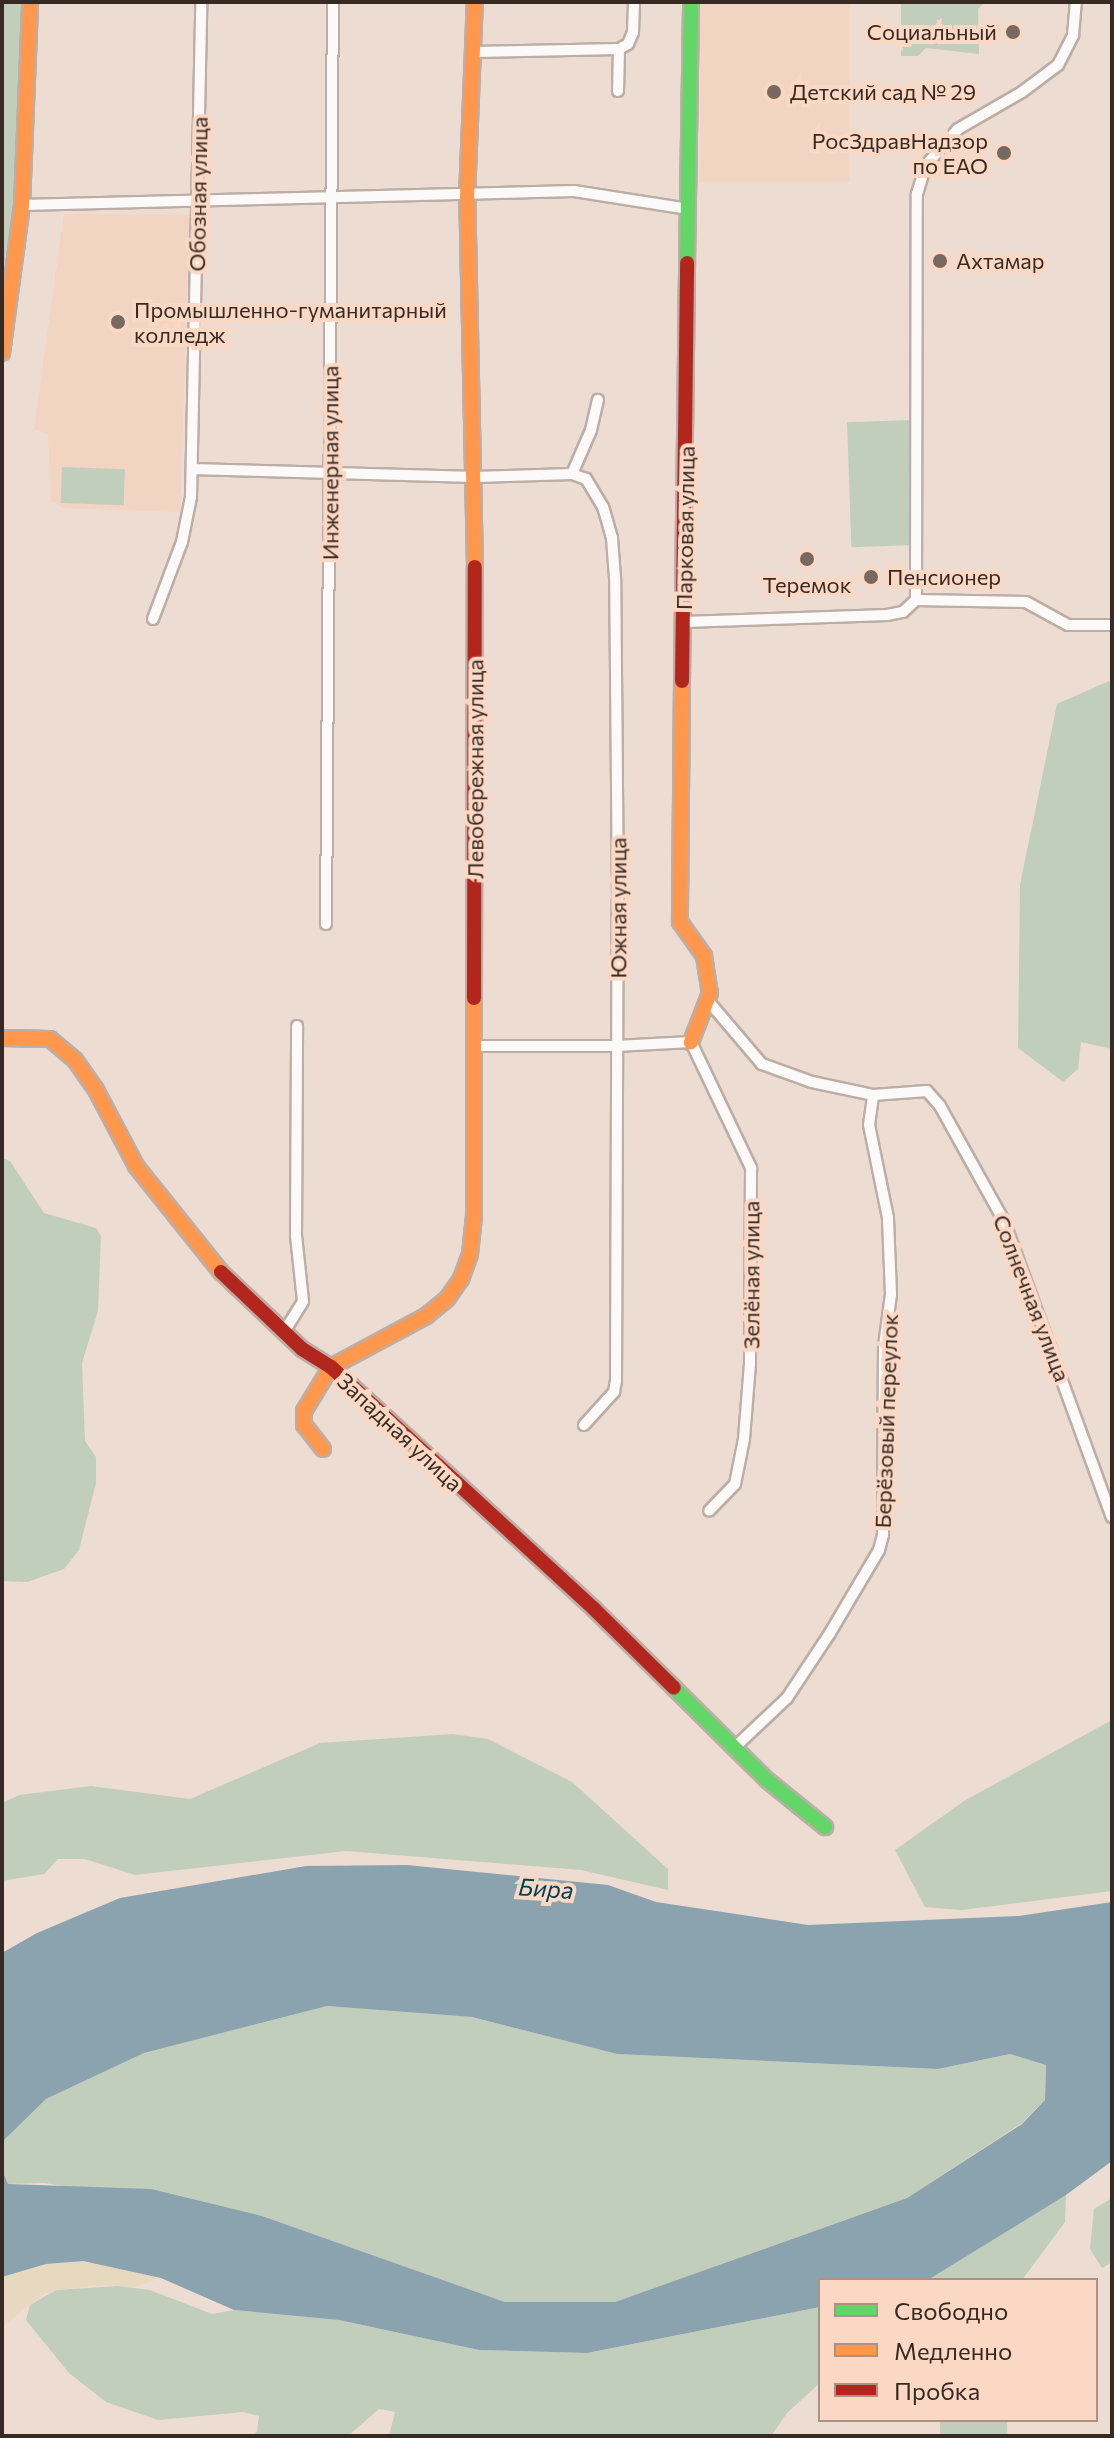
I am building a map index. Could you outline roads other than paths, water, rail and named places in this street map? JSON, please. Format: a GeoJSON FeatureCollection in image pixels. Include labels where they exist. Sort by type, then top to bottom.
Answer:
{"type":"FeatureCollection","features":[{"type":"Feature","properties":{"kind":"street"},"geometry":{"type":"LineString","coordinates":[[2,353],[22,205],[30,2]]}},
{"type":"Feature","properties":{"kind":"street","name":"Обозная улица"},"geometry":{"type":"LineString","coordinates":[[153,619],[182,542],[192,469],[201,2]]}},
{"type":"Feature","properties":{"kind":"street","name":"Инженерная улица"},"geometry":{"type":"LineString","coordinates":[[326,924],[333,2]]}},
{"type":"Feature","properties":{"kind":"street","name":"Левобережная улица"},"geometry":{"type":"LineString","coordinates":[[331,1367],[426,1316],[447,1299],[461,1279],[470,1254],[474,1215],[475,477],[467,197],[475,2]]}},
{"type":"Feature","properties":{"kind":"street"},"geometry":{"type":"LineString","coordinates":[[475,52],[619,49],[628,44],[633,32],[634,2]]}},
{"type":"Feature","properties":{"kind":"street","name":"Парковая улица"},"geometry":{"type":"LineString","coordinates":[[691,2],[680,922],[704,956],[710,1003]]}},
{"type":"Feature","properties":{"kind":"street"},"geometry":{"type":"LineString","coordinates":[[916,600],[917,194],[926,165],[958,129],[1022,92],[1058,65],[1073,35],[1076,2]]}},
{"type":"Feature","properties":{"kind":"street"},"geometry":{"type":"LineString","coordinates":[[618,91],[619,49]]}},
{"type":"Feature","properties":{"kind":"street"},"geometry":{"type":"LineString","coordinates":[[22,205],[178,204],[199,198],[467,197],[574,191],[689,209]]}},
{"type":"Feature","properties":{"kind":"street"},"geometry":{"type":"LineString","coordinates":[[192,469],[475,477],[572,474],[591,430],[598,400]]}},
{"type":"Feature","properties":{"kind":"street","name":"Южная улица"},"geometry":{"type":"LineString","coordinates":[[572,474],[586,479],[595,488],[603,507],[612,538],[615,578],[616,1381],[614,1392],[584,1425]]}},
{"type":"Feature","properties":{"kind":"street"},"geometry":{"type":"LineString","coordinates":[[684,622],[887,615],[903,612],[916,600],[1026,602],[1068,625],[1112,625]]}},
{"type":"Feature","properties":{"kind":"street"},"geometry":{"type":"LineString","coordinates":[[474,1046],[616,1046],[691,1042],[710,1003],[762,1064],[812,1082],[873,1095]]}},
{"type":"Feature","properties":{"kind":"street"},"geometry":{"type":"LineString","coordinates":[[284,1332],[303,1301],[296,1236],[297,1026]]}},
{"type":"Feature","properties":{"kind":"street","name":"Западная улица"},"geometry":{"type":"LineString","coordinates":[[2,1038],[50,1039],[75,1060],[96,1090],[136,1166],[199,1249],[302,1349],[331,1367],[594,1609],[734,1748],[825,1827]]}},
{"type":"Feature","properties":{"kind":"street","name":"Зелёная улица"},"geometry":{"type":"LineString","coordinates":[[691,1042],[751,1168],[750,1364],[744,1439],[735,1484],[709,1511]]}},
{"type":"Feature","properties":{"kind":"street","name":"Солнечная улица"},"geometry":{"type":"LineString","coordinates":[[873,1095],[927,1091],[940,1106],[1004,1221],[1112,1517]]}},
{"type":"Feature","properties":{"kind":"street","name":"Берёзовый переулок"},"geometry":{"type":"LineString","coordinates":[[734,1748],[787,1698],[879,1550],[883,1535],[884,1346],[891,1294],[888,1218],[869,1125],[873,1095]]}},
{"type":"Feature","properties":{"kind":"street"},"geometry":{"type":"LineString","coordinates":[[323,1449],[304,1425],[304,1411],[331,1367]]}},
{"type":"Feature","properties":{"kind":"water","name":"Бира"},"geometry":{"type":"Polygon","coordinates":[[[407,1865],[608,1885],[656,1902],[808,1925],[1019,1916],[1112,1902],[1112,2161],[1066,2195],[931,2278],[818,2278],[818,2307],[587,2353],[479,2350],[339,2320],[234,2310],[161,2278],[83,2261],[46,2264],[2,2277],[2,2170],[8,2184],[151,2189],[262,2216],[505,2302],[615,2302],[907,2198],[1022,2124],[1045,2100],[1046,2065],[1010,2054],[938,2069],[617,2054],[472,2017],[327,2006],[144,2053],[46,2099],[2,2142],[2,1953],[37,1933],[120,1898],[306,1866],[407,1865]]]}},
{"type":"Feature","properties":{"kind":"place","name":"Социальный"},"geometry":{"type":"Point","coordinates":[1013,32]}},
{"type":"Feature","properties":{"kind":"place","name":"Детский сад № 29"},"geometry":{"type":"Point","coordinates":[774,92]}},
{"type":"Feature","properties":{"kind":"place","name":"РосЗдравНадзор по ЕАО"},"geometry":{"type":"Point","coordinates":[1004,153]}},
{"type":"Feature","properties":{"kind":"place","name":"Ахтамар"},"geometry":{"type":"Point","coordinates":[940,261]}},
{"type":"Feature","properties":{"kind":"place","name":"Промышленно-гуманитарный колледж"},"geometry":{"type":"Point","coordinates":[118,322]}},
{"type":"Feature","properties":{"kind":"place","name":"Теремок"},"geometry":{"type":"Point","coordinates":[807,559]}},
{"type":"Feature","properties":{"kind":"place","name":"Пенсионер"},"geometry":{"type":"Point","coordinates":[871,577]}}]}
